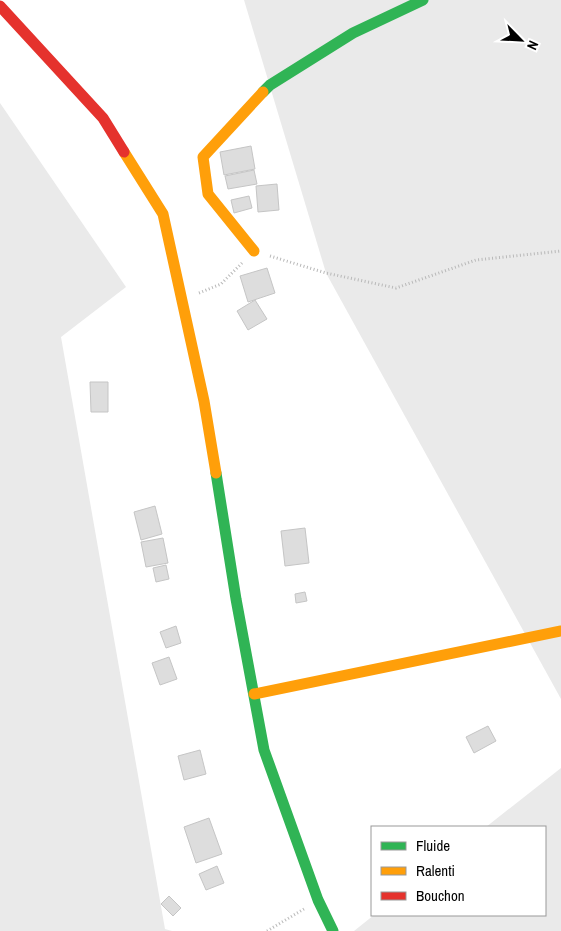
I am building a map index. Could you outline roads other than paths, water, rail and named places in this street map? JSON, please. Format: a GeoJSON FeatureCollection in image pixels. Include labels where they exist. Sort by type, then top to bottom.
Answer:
{"type":"FeatureCollection","features":[{"type":"Feature","properties":{"kind":"main road"},"geometry":{"type":"LineString","coordinates":[[254,251],[208,194],[203,157],[270,85],[353,33],[423,0]]}},
{"type":"Feature","properties":{"kind":"main road"},"geometry":{"type":"LineString","coordinates":[[0,6],[103,118],[164,214],[204,401],[264,750],[318,900],[333,931]]}},
{"type":"Feature","properties":{"kind":"main road"},"geometry":{"type":"LineString","coordinates":[[254,694],[561,631]]}}]}
